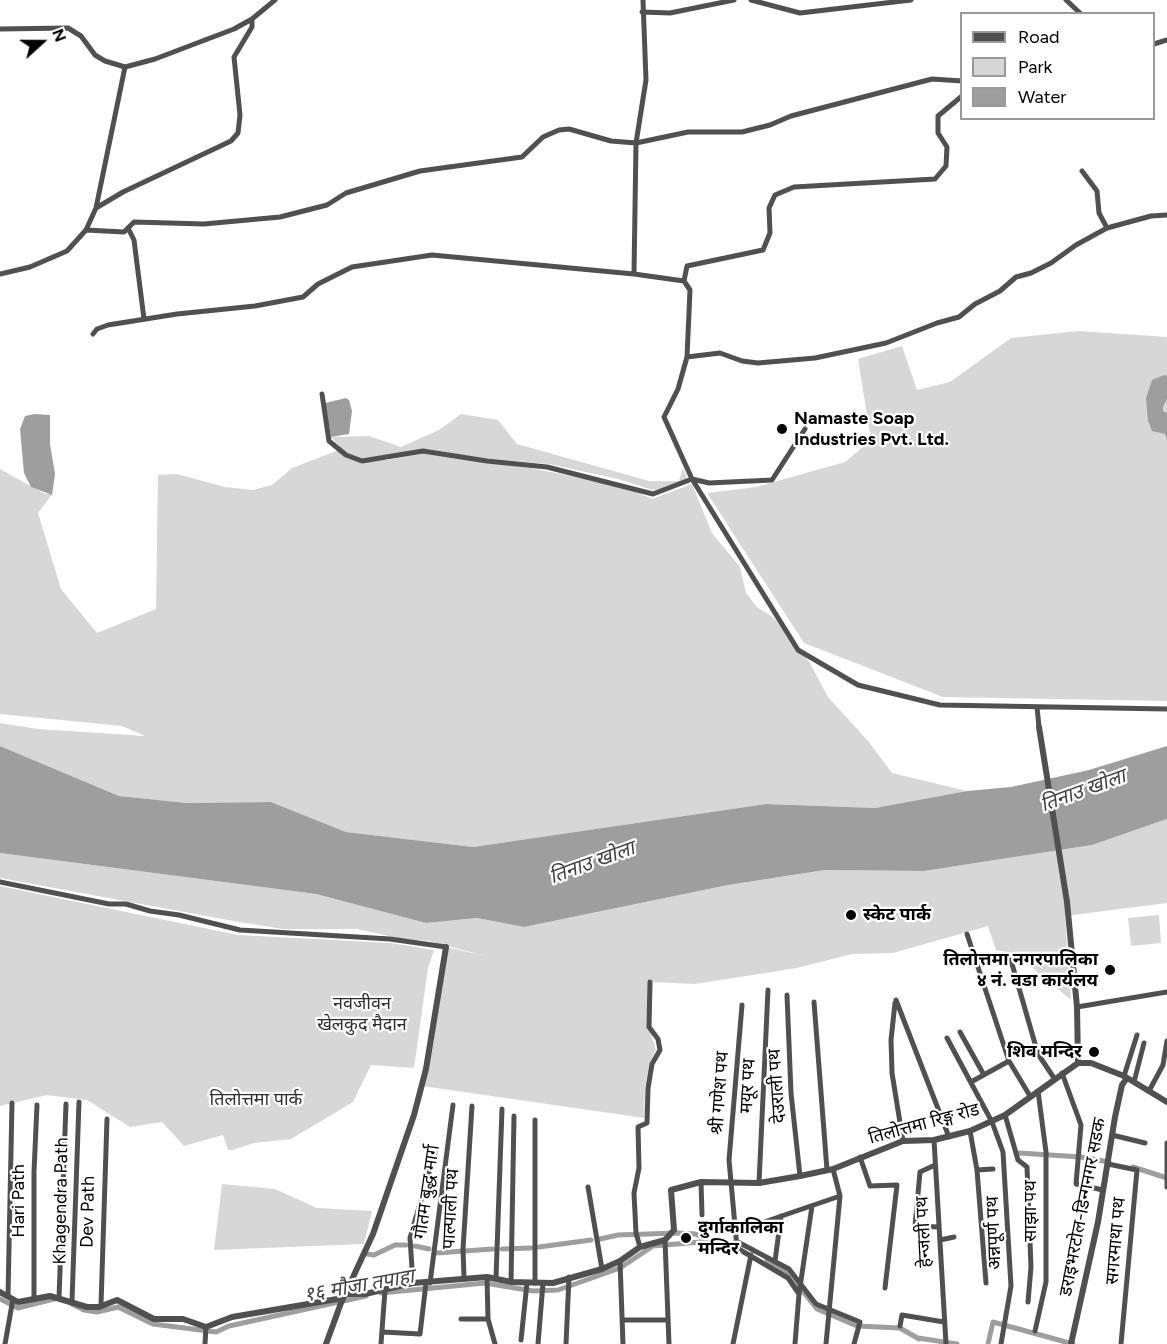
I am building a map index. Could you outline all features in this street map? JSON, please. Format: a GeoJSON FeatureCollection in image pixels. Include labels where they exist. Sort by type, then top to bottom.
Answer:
{"type":"FeatureCollection","features":[{"type":"Feature","properties":{"kind":"street"},"geometry":{"type":"LineString","coordinates":[[0,29],[68,28],[81,36],[95,55],[105,61],[125,67],[155,59],[252,19],[275,0]]}},
{"type":"Feature","properties":{"kind":"street"},"geometry":{"type":"LineString","coordinates":[[634,274],[636,143],[646,80],[643,0]]}},
{"type":"Feature","properties":{"kind":"street"},"geometry":{"type":"LineString","coordinates":[[642,12],[670,13],[734,0]]}},
{"type":"Feature","properties":{"kind":"street"},"geometry":{"type":"LineString","coordinates":[[751,0],[800,13],[911,0]]}},
{"type":"Feature","properties":{"kind":"street"},"geometry":{"type":"LineString","coordinates":[[1066,0],[1079,12]]}},
{"type":"Feature","properties":{"kind":"street"},"geometry":{"type":"LineString","coordinates":[[96,208],[123,192],[231,141],[238,133],[240,115],[234,57],[252,27],[252,19]]}},
{"type":"Feature","properties":{"kind":"street"},"geometry":{"type":"LineString","coordinates":[[0,274],[30,267],[67,251],[86,230],[96,208],[125,67]]}},
{"type":"Feature","properties":{"kind":"street"},"geometry":{"type":"LineString","coordinates":[[86,230],[124,232],[134,222],[204,224],[280,217],[327,205],[346,193],[420,171],[522,157],[543,137],[560,130],[569,129],[611,141],[636,143],[688,132],[742,132],[770,125],[791,116],[932,80],[960,81]]}},
{"type":"Feature","properties":{"kind":"street"},"geometry":{"type":"LineString","coordinates":[[960,98],[938,116],[938,133],[947,147],[946,166],[935,179],[794,187],[775,195],[769,208],[770,233],[764,250],[687,266],[684,281],[690,290],[687,357],[678,389],[664,417],[692,478],[798,650],[858,686],[930,703],[1167,709]]}},
{"type":"Feature","properties":{"kind":"street"},"geometry":{"type":"LineString","coordinates":[[1083,171],[1097,191],[1099,213],[1107,228]]}},
{"type":"Feature","properties":{"kind":"street"},"geometry":{"type":"LineString","coordinates":[[687,357],[720,353],[742,361],[758,363],[815,358],[886,343],[959,317],[975,304],[1000,291],[1016,277],[1030,273],[1051,262],[1076,244],[1107,228],[1167,214]]}},
{"type":"Feature","properties":{"kind":"street"},"geometry":{"type":"LineString","coordinates":[[129,228],[134,240],[144,319]]}},
{"type":"Feature","properties":{"kind":"street"},"geometry":{"type":"LineString","coordinates":[[93,334],[97,329],[108,325],[255,306],[303,297],[318,284],[352,267],[432,255],[634,274],[684,281]]}},
{"type":"Feature","properties":{"kind":"street"},"geometry":{"type":"LineString","coordinates":[[322,394],[329,441],[346,455],[362,461],[423,451],[547,467],[653,494],[692,478],[709,483],[772,480],[805,429]]}},
{"type":"Feature","properties":{"kind":"street"},"geometry":{"type":"LineString","coordinates":[[1037,707],[1067,902],[1077,1007],[1078,1063],[1091,1063],[1126,1077],[1167,1102]]}},
{"type":"Feature","properties":{"kind":"street"},"geometry":{"type":"LineString","coordinates":[[0,882],[109,904],[126,904],[240,930],[390,939],[447,947],[444,975],[417,1104],[373,1234],[343,1298],[326,1344]]}},
{"type":"Feature","properties":{"kind":"street"},"geometry":{"type":"LineString","coordinates":[[967,934],[1009,1061],[1030,1096]]}},
{"type":"Feature","properties":{"kind":"street"},"geometry":{"type":"LineString","coordinates":[[1010,957],[1038,1054],[1054,1078]]}},
{"type":"Feature","properties":{"kind":"street"},"geometry":{"type":"LineString","coordinates":[[640,1247],[636,1233],[634,1193],[639,1168],[638,1127],[646,1123],[652,1064],[660,1050],[658,1039],[649,1027],[650,982]]}},
{"type":"Feature","properties":{"kind":"street","name":"मयूर पथ"},"geometry":{"type":"LineString","coordinates":[[759,1183],[768,990]]}},
{"type":"Feature","properties":{"kind":"street"},"geometry":{"type":"LineString","coordinates":[[1077,1007],[1167,992]]}},
{"type":"Feature","properties":{"kind":"street","name":"देउराली पथ"},"geometry":{"type":"LineString","coordinates":[[787,995],[791,1093],[800,1176]]}},
{"type":"Feature","properties":{"kind":"street"},"geometry":{"type":"LineString","coordinates":[[903,1141],[892,1073],[891,1040],[896,1000],[949,1137]]}},
{"type":"Feature","properties":{"kind":"street"},"geometry":{"type":"LineString","coordinates":[[814,1002],[830,1169],[840,1196],[826,1344]]}},
{"type":"Feature","properties":{"kind":"street","name":"श्री गणेश पथ"},"geometry":{"type":"LineString","coordinates":[[736,1244],[729,1160],[742,1005]]}},
{"type":"Feature","properties":{"kind":"street"},"geometry":{"type":"LineString","coordinates":[[960,1032],[984,1075]]}},
{"type":"Feature","properties":{"kind":"street"},"geometry":{"type":"LineString","coordinates":[[1126,1077],[1137,1035]]}},
{"type":"Feature","properties":{"kind":"street","name":"अन्नपूर्ण पथ"},"geometry":{"type":"LineString","coordinates":[[946,1038],[992,1122],[1003,1152],[1011,1287],[1001,1344]]}},
{"type":"Feature","properties":{"kind":"street"},"geometry":{"type":"LineString","coordinates":[[1149,1091],[1163,1065],[1167,1041]]}},
{"type":"Feature","properties":{"kind":"street"},"geometry":{"type":"LineString","coordinates":[[1134,1082],[1144,1043]]}},
{"type":"Feature","properties":{"kind":"street"},"geometry":{"type":"LineString","coordinates":[[971,1082],[1009,1061]]}},
{"type":"Feature","properties":{"kind":"street","name":"तिलोत्तमा रिङ्ग रोड"},"geometry":{"type":"LineString","coordinates":[[665,1240],[674,1230],[671,1190],[701,1182],[759,1183],[800,1176],[830,1169],[903,1141],[934,1140],[970,1131],[1005,1115],[1078,1063]]}},
{"type":"Feature","properties":{"kind":"street"},"geometry":{"type":"LineString","coordinates":[[1062,1073],[1081,1125],[1076,1184],[1103,1190]]}},
{"type":"Feature","properties":{"kind":"street","name":"डराइभरटोल-डिन्गनगर सडक"},"geometry":{"type":"LineString","coordinates":[[1071,1344],[1122,1085],[1126,1077]]}},
{"type":"Feature","properties":{"kind":"street","name":"साझा पथ"},"geometry":{"type":"LineString","coordinates":[[1035,1331],[1046,1282],[1046,1154],[1038,1091]]}},
{"type":"Feature","properties":{"kind":"street","name":"Khagendra Path"},"geometry":{"type":"LineString","coordinates":[[72,1301],[79,1102]]}},
{"type":"Feature","properties":{"kind":"street"},"geometry":{"type":"LineString","coordinates":[[5,1344],[10,1297],[12,1103]]}},
{"type":"Feature","properties":{"kind":"street"},"geometry":{"type":"LineString","coordinates":[[59,1298],[66,1104]]}},
{"type":"Feature","properties":{"kind":"street","name":"Hari Path"},"geometry":{"type":"LineString","coordinates":[[34,1298],[34,1172],[37,1105]]}},
{"type":"Feature","properties":{"kind":"street","name":"गौतम बुद्ध मार्ग"},"geometry":{"type":"LineString","coordinates":[[382,1332],[420,1334],[453,1105]]}},
{"type":"Feature","properties":{"kind":"street","name":"पाल्पाली पथ"},"geometry":{"type":"LineString","coordinates":[[464,1278],[472,1106]]}},
{"type":"Feature","properties":{"kind":"street"},"geometry":{"type":"LineString","coordinates":[[496,1278],[502,1109]]}},
{"type":"Feature","properties":{"kind":"street"},"geometry":{"type":"LineString","coordinates":[[1005,1115],[1018,1160],[1027,1167],[1031,1267],[1028,1302]]}},
{"type":"Feature","properties":{"kind":"street"},"geometry":{"type":"LineString","coordinates":[[511,1282],[514,1116]]}},
{"type":"Feature","properties":{"kind":"street","name":"Dev Path"},"geometry":{"type":"LineString","coordinates":[[101,1305],[107,1119]]}},
{"type":"Feature","properties":{"kind":"street"},"geometry":{"type":"LineString","coordinates":[[535,1120],[535,1283]]}},
{"type":"Feature","properties":{"kind":"street"},"geometry":{"type":"LineString","coordinates":[[970,1131],[976,1170],[986,1282]]}},
{"type":"Feature","properties":{"kind":"street"},"geometry":{"type":"LineString","coordinates":[[1113,1135],[1145,1143]]}},
{"type":"Feature","properties":{"kind":"street","name":"हेन्जली पथ"},"geometry":{"type":"LineString","coordinates":[[934,1140],[946,1342]]}},
{"type":"Feature","properties":{"kind":"street"},"geometry":{"type":"LineString","coordinates":[[1167,1143],[1167,1187]]}},
{"type":"Feature","properties":{"kind":"street"},"geometry":{"type":"LineString","coordinates":[[412,1283],[410,1238],[435,1152]]}},
{"type":"Feature","properties":{"kind":"street"},"geometry":{"type":"LineString","coordinates":[[860,1157],[870,1186],[897,1185],[885,1288]]}},
{"type":"Feature","properties":{"kind":"street","name":"सगरमाथा पथ"},"geometry":{"type":"LineString","coordinates":[[1108,1162],[1137,1170],[1121,1344]]}},
{"type":"Feature","properties":{"kind":"street"},"geometry":{"type":"LineString","coordinates":[[935,1165],[920,1172],[915,1226],[939,1227]]}},
{"type":"Feature","properties":{"kind":"street"},"geometry":{"type":"LineString","coordinates":[[976,1170],[993,1169]]}},
{"type":"Feature","properties":{"kind":"street"},"geometry":{"type":"LineString","coordinates":[[701,1182],[702,1215]]}},
{"type":"Feature","properties":{"kind":"street"},"geometry":{"type":"LineString","coordinates":[[588,1188],[602,1269]]}},
{"type":"Feature","properties":{"kind":"street"},"geometry":{"type":"LineString","coordinates":[[735,1232],[840,1196]]}},
{"type":"Feature","properties":{"kind":"street"},"geometry":{"type":"LineString","coordinates":[[795,1344],[799,1294],[812,1206]]}},
{"type":"Feature","properties":{"kind":"street"},"geometry":{"type":"LineString","coordinates":[[775,1260],[781,1216]]}},
{"type":"Feature","properties":{"kind":"street"},"geometry":{"type":"LineString","coordinates":[[940,1240],[954,1237]]}},
{"type":"Feature","properties":{"kind":"street"},"geometry":{"type":"LineString","coordinates":[[0,1292],[18,1302],[50,1296],[87,1307],[117,1300],[154,1319],[183,1319],[206,1328],[232,1317],[343,1298],[412,1283],[487,1277],[511,1282],[543,1283],[602,1269],[620,1261],[640,1247],[665,1240],[669,1344]]}},
{"type":"Feature","properties":{"kind":"street"},"geometry":{"type":"LineString","coordinates":[[736,1244],[775,1260],[789,1269],[816,1304],[828,1312],[859,1325],[854,1344]]}},
{"type":"Feature","properties":{"kind":"street"},"geometry":{"type":"LineString","coordinates":[[736,1244],[788,1278],[799,1294]]}},
{"type":"Feature","properties":{"kind":"street"},"geometry":{"type":"LineString","coordinates":[[733,1344],[751,1255]]}},
{"type":"Feature","properties":{"kind":"street"},"geometry":{"type":"LineString","coordinates":[[620,1261],[623,1344]]}},
{"type":"Feature","properties":{"kind":"street"},"geometry":{"type":"LineString","coordinates":[[566,1344],[571,1286],[569,1276]]}},
{"type":"Feature","properties":{"kind":"street"},"geometry":{"type":"LineString","coordinates":[[487,1277],[488,1319],[495,1344]]}},
{"type":"Feature","properties":{"kind":"street"},"geometry":{"type":"LineString","coordinates":[[521,1340],[527,1283]]}},
{"type":"Feature","properties":{"kind":"street"},"geometry":{"type":"LineString","coordinates":[[538,1344],[543,1283]]}},
{"type":"Feature","properties":{"kind":"street"},"geometry":{"type":"LineString","coordinates":[[381,1344],[385,1290]]}},
{"type":"Feature","properties":{"kind":"street"},"geometry":{"type":"LineString","coordinates":[[900,1326],[902,1315],[944,1322]]}},
{"type":"Feature","properties":{"kind":"street"},"geometry":{"type":"LineString","coordinates":[[461,1319],[488,1319]]}},
{"type":"Feature","properties":{"kind":"street"},"geometry":{"type":"LineString","coordinates":[[622,1320],[668,1320]]}},
{"type":"Feature","properties":{"kind":"street"},"geometry":{"type":"LineString","coordinates":[[205,1342],[206,1328]]}},
{"type":"Feature","properties":{"kind":"green space"},"geometry":{"type":"Polygon","coordinates":[[[1078,331],[1167,337],[1167,701],[943,697],[804,643],[707,493],[756,487],[845,462],[871,440],[858,359],[902,346],[917,390],[950,382],[1011,338],[1078,331]]]}},
{"type":"Feature","properties":{"kind":"green space"},"geometry":{"type":"Polygon","coordinates":[[[461,414],[498,420],[517,444],[649,481],[679,481],[683,467],[687,479],[663,489],[652,490],[618,479],[549,464],[481,458],[428,449],[368,460],[346,454],[331,437],[369,436],[401,447],[439,430],[461,414]]]}},
{"type":"Feature","properties":{"kind":"green space"},"geometry":{"type":"Polygon","coordinates":[[[339,450],[359,461],[387,460],[424,453],[530,468],[623,486],[652,499],[692,484],[712,533],[740,567],[746,593],[757,607],[774,618],[810,663],[828,697],[868,741],[892,773],[967,791],[875,808],[766,804],[473,847],[346,832],[271,802],[187,803],[119,796],[0,746],[0,723],[38,729],[145,736],[122,726],[0,714],[0,469],[45,494],[53,493],[38,513],[61,589],[97,633],[156,609],[158,475],[177,474],[225,487],[253,490],[272,485],[292,468],[339,450]]]}},
{"type":"Feature","properties":{"kind":"green space"},"geometry":{"type":"Polygon","coordinates":[[[1167,819],[1167,903],[1065,916],[1071,1000],[1016,954],[996,950],[988,926],[893,953],[852,954],[797,968],[695,984],[650,982],[649,1027],[656,1050],[650,1062],[645,1086],[644,1118],[422,1086],[446,947],[489,957],[429,941],[403,939],[357,929],[283,929],[0,878],[0,853],[316,894],[426,923],[477,918],[524,927],[728,885],[825,870],[924,871],[1092,845],[1167,819]]]}},
{"type":"Feature","properties":{"kind":"green space"},"geometry":{"type":"Polygon","coordinates":[[[0,886],[238,935],[391,943],[434,950],[428,968],[414,1068],[371,1065],[353,1102],[291,1139],[254,1143],[232,1150],[228,1150],[223,1135],[184,1146],[162,1122],[130,1127],[87,1100],[47,1095],[0,1106],[0,886]]]}},
{"type":"Feature","properties":{"kind":"green space"},"geometry":{"type":"Polygon","coordinates":[[[1159,915],[1161,943],[1131,946],[1128,918],[1159,915]]]}},
{"type":"Feature","properties":{"kind":"green space"},"geometry":{"type":"Polygon","coordinates":[[[222,1184],[275,1189],[317,1208],[372,1211],[364,1244],[214,1250],[222,1184]]]}},
{"type":"Feature","properties":{"kind":"water"},"geometry":{"type":"Polygon","coordinates":[[[1167,376],[1167,399],[1163,411],[1167,413],[1167,440],[1165,434],[1152,431],[1148,421],[1146,398],[1152,380],[1167,376]]]}},
{"type":"Feature","properties":{"kind":"water"},"geometry":{"type":"Polygon","coordinates":[[[346,398],[349,400],[352,411],[349,434],[331,437],[325,403],[346,398]]]}},
{"type":"Feature","properties":{"kind":"water"},"geometry":{"type":"Polygon","coordinates":[[[50,415],[50,444],[55,474],[52,495],[31,487],[24,473],[20,429],[25,416],[50,415]]]}},
{"type":"Feature","properties":{"kind":"water","name":"तिनाउ खोला"},"geometry":{"type":"Polygon","coordinates":[[[0,746],[119,796],[187,803],[271,802],[346,832],[473,847],[766,804],[875,808],[967,791],[1011,787],[1089,770],[1167,746],[1167,819],[1092,845],[924,871],[825,870],[728,885],[524,927],[477,918],[426,923],[316,894],[0,853],[0,746]]]}},
{"type":"Feature","properties":{"kind":"waterway"},"geometry":{"type":"LineString","coordinates":[[1019,1153],[1081,1157],[1109,1162]]}},
{"type":"Feature","properties":{"kind":"waterway"},"geometry":{"type":"LineString","coordinates":[[1133,1167],[1167,1178]]}},
{"type":"Feature","properties":{"kind":"waterway"},"geometry":{"type":"LineString","coordinates":[[600,1239],[618,1235],[678,1233],[695,1234],[710,1240]]}},
{"type":"Feature","properties":{"kind":"waterway"},"geometry":{"type":"LineString","coordinates":[[539,1247],[591,1240]]}},
{"type":"Feature","properties":{"kind":"waterway","name":"१६ मौजा तपाहा"},"geometry":{"type":"LineString","coordinates":[[381,1293],[485,1283],[533,1291],[558,1290],[620,1268],[653,1246],[712,1241],[740,1245]]}},
{"type":"Feature","properties":{"kind":"waterway"},"geometry":{"type":"LineString","coordinates":[[367,1254],[374,1255],[395,1245],[406,1245]]}},
{"type":"Feature","properties":{"kind":"waterway"},"geometry":{"type":"LineString","coordinates":[[415,1246],[429,1249]]}},
{"type":"Feature","properties":{"kind":"waterway"},"geometry":{"type":"LineString","coordinates":[[502,1249],[531,1248]]}},
{"type":"Feature","properties":{"kind":"waterway"},"geometry":{"type":"LineString","coordinates":[[436,1253],[493,1249]]}},
{"type":"Feature","properties":{"kind":"waterway","name":"१६ मौजा तपाहा"},"geometry":{"type":"LineString","coordinates":[[767,1260],[790,1275],[817,1309],[857,1326],[900,1328],[919,1339]]}},
{"type":"Feature","properties":{"kind":"waterway","name":"१६ मौजा तपाहा"},"geometry":{"type":"LineString","coordinates":[[72,1304],[84,1310],[97,1312],[118,1307],[153,1324],[216,1332],[229,1326],[366,1296]]}},
{"type":"Feature","properties":{"kind":"waterway","name":"१६ मौजा तपाहा"},"geometry":{"type":"LineString","coordinates":[[0,1299],[18,1308],[58,1298]]}},
{"type":"Feature","properties":{"kind":"waterway"},"geometry":{"type":"LineString","coordinates":[[988,1344],[993,1322],[1073,1344]]}},
{"type":"Feature","properties":{"kind":"waterway","name":"१६ मौजा तपाहा"},"geometry":{"type":"LineString","coordinates":[[918,1338],[957,1344]]}},
{"type":"Feature","properties":{"kind":"place","name":"Namaste Soap Industries Pvt. Ltd."},"geometry":{"type":"Point","coordinates":[782,429]}},
{"type":"Feature","properties":{"kind":"place","name":"स्केट पार्क"},"geometry":{"type":"Point","coordinates":[851,915]}},
{"type":"Feature","properties":{"kind":"place","name":"तिलोत्तमा नगरपालिका ४ नं. वडा कार्यलय"},"geometry":{"type":"Point","coordinates":[1110,970]}},
{"type":"Feature","properties":{"kind":"place","name":"शिव मन्दिर"},"geometry":{"type":"Point","coordinates":[1094,1052]}},
{"type":"Feature","properties":{"kind":"place","name":"दुर्गाकालिका मन्दिर"},"geometry":{"type":"Point","coordinates":[686,1238]}},
{"type":"Feature","properties":{"kind":"park label","name":"नवजीवन खेलकुद मैदान"},"geometry":{"type":"Point","coordinates":[362,1014]}},
{"type":"Feature","properties":{"kind":"park label","name":"तिलोत्तमा पार्क"},"geometry":{"type":"Point","coordinates":[256,1100]}}]}
